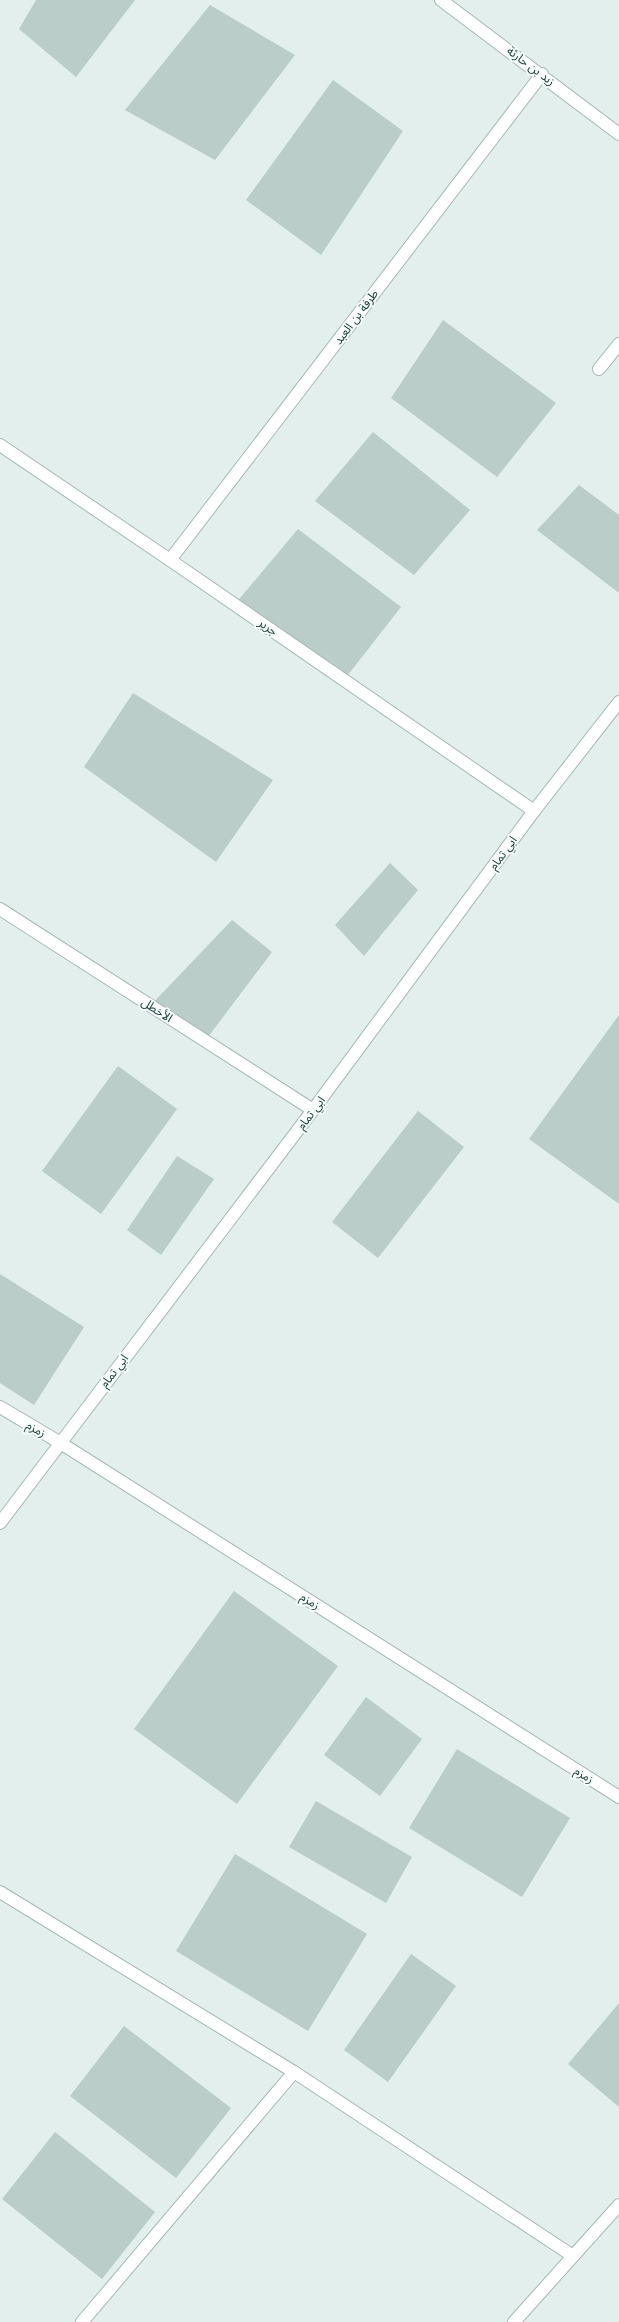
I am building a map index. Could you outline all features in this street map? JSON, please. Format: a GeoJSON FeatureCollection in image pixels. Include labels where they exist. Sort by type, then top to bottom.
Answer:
{"type":"FeatureCollection","features":[{"type":"Feature","properties":{"kind":"street","name":"زيد بن حارثة"},"geometry":{"type":"LineString","coordinates":[[441,0],[542,74],[619,134]]}},
{"type":"Feature","properties":{"kind":"street","name":"طرفة بن العبد"},"geometry":{"type":"LineString","coordinates":[[170,560],[542,74]]}},
{"type":"Feature","properties":{"kind":"street"},"geometry":{"type":"LineString","coordinates":[[599,369],[619,344]]}},
{"type":"Feature","properties":{"kind":"street","name":"جرير"},"geometry":{"type":"LineString","coordinates":[[0,445],[170,560],[534,812]]}},
{"type":"Feature","properties":{"kind":"street","name":"ابي تمام"},"geometry":{"type":"LineString","coordinates":[[0,1523],[60,1442],[314,1110],[534,812],[619,702]]}},
{"type":"Feature","properties":{"kind":"street","name":"الأخطل"},"geometry":{"type":"LineString","coordinates":[[0,909],[314,1110]]}},
{"type":"Feature","properties":{"kind":"street","name":"زمزم"},"geometry":{"type":"LineString","coordinates":[[0,1408],[60,1442],[619,1797]]}},
{"type":"Feature","properties":{"kind":"street"},"geometry":{"type":"LineString","coordinates":[[0,1892],[294,2072],[573,2256]]}},
{"type":"Feature","properties":{"kind":"street"},"geometry":{"type":"LineString","coordinates":[[82,2322],[294,2072]]}},
{"type":"Feature","properties":{"kind":"street"},"geometry":{"type":"LineString","coordinates":[[514,2322],[619,2205]]}},
{"type":"Feature","properties":{"kind":"building"},"geometry":{"type":"Polygon","coordinates":[[[36,0],[135,0],[76,77],[19,29],[36,0]]]}},
{"type":"Feature","properties":{"kind":"building"},"geometry":{"type":"Polygon","coordinates":[[[210,5],[295,55],[215,160],[125,110],[210,5]]]}},
{"type":"Feature","properties":{"kind":"building"},"geometry":{"type":"Polygon","coordinates":[[[333,80],[403,131],[321,255],[246,200],[333,80]]]}},
{"type":"Feature","properties":{"kind":"building"},"geometry":{"type":"Polygon","coordinates":[[[443,320],[556,403],[497,477],[391,398],[443,320]]]}},
{"type":"Feature","properties":{"kind":"building"},"geometry":{"type":"Polygon","coordinates":[[[373,432],[470,510],[414,575],[315,501],[373,432]]]}},
{"type":"Feature","properties":{"kind":"building"},"geometry":{"type":"Polygon","coordinates":[[[579,485],[619,515],[619,593],[537,530],[579,485]]]}},
{"type":"Feature","properties":{"kind":"building"},"geometry":{"type":"Polygon","coordinates":[[[298,529],[401,607],[344,680],[235,604],[298,529]]]}},
{"type":"Feature","properties":{"kind":"building"},"geometry":{"type":"Polygon","coordinates":[[[133,693],[273,780],[216,862],[84,767],[133,693]]]}},
{"type":"Feature","properties":{"kind":"building"},"geometry":{"type":"Polygon","coordinates":[[[390,863],[418,890],[364,956],[335,925],[390,863]]]}},
{"type":"Feature","properties":{"kind":"building"},"geometry":{"type":"Polygon","coordinates":[[[232,920],[272,952],[205,1041],[150,1006],[232,920]]]}},
{"type":"Feature","properties":{"kind":"building"},"geometry":{"type":"Polygon","coordinates":[[[619,1015],[619,1204],[529,1139],[619,1015]]]}},
{"type":"Feature","properties":{"kind":"building"},"geometry":{"type":"Polygon","coordinates":[[[118,1066],[177,1109],[101,1214],[42,1171],[118,1066]]]}},
{"type":"Feature","properties":{"kind":"building"},"geometry":{"type":"Polygon","coordinates":[[[418,1111],[464,1147],[378,1258],[332,1222],[418,1111]]]}},
{"type":"Feature","properties":{"kind":"building"},"geometry":{"type":"Polygon","coordinates":[[[177,1156],[214,1179],[161,1255],[127,1230],[177,1156]]]}},
{"type":"Feature","properties":{"kind":"building"},"geometry":{"type":"Polygon","coordinates":[[[0,1274],[84,1327],[34,1405],[0,1383],[0,1274]]]}},
{"type":"Feature","properties":{"kind":"building"},"geometry":{"type":"Polygon","coordinates":[[[234,1591],[338,1666],[237,1804],[134,1729],[234,1591]]]}},
{"type":"Feature","properties":{"kind":"building"},"geometry":{"type":"Polygon","coordinates":[[[366,1697],[422,1739],[380,1796],[324,1755],[366,1697]]]}},
{"type":"Feature","properties":{"kind":"building"},"geometry":{"type":"Polygon","coordinates":[[[457,1749],[570,1818],[522,1897],[409,1828],[457,1749]]]}},
{"type":"Feature","properties":{"kind":"building"},"geometry":{"type":"Polygon","coordinates":[[[316,1801],[412,1857],[386,1903],[289,1847],[316,1801]]]}},
{"type":"Feature","properties":{"kind":"building"},"geometry":{"type":"Polygon","coordinates":[[[235,1854],[367,1934],[308,2031],[176,1951],[235,1854]]]}},
{"type":"Feature","properties":{"kind":"building"},"geometry":{"type":"Polygon","coordinates":[[[411,1954],[456,1986],[388,2082],[344,2050],[411,1954]]]}},
{"type":"Feature","properties":{"kind":"building"},"geometry":{"type":"Polygon","coordinates":[[[619,2003],[619,2107],[568,2064],[619,2003]]]}},
{"type":"Feature","properties":{"kind":"building"},"geometry":{"type":"Polygon","coordinates":[[[124,2026],[231,2108],[176,2178],[70,2096],[124,2026]]]}},
{"type":"Feature","properties":{"kind":"building"},"geometry":{"type":"Polygon","coordinates":[[[55,2132],[155,2212],[102,2279],[2,2199],[55,2132]]]}}]}
